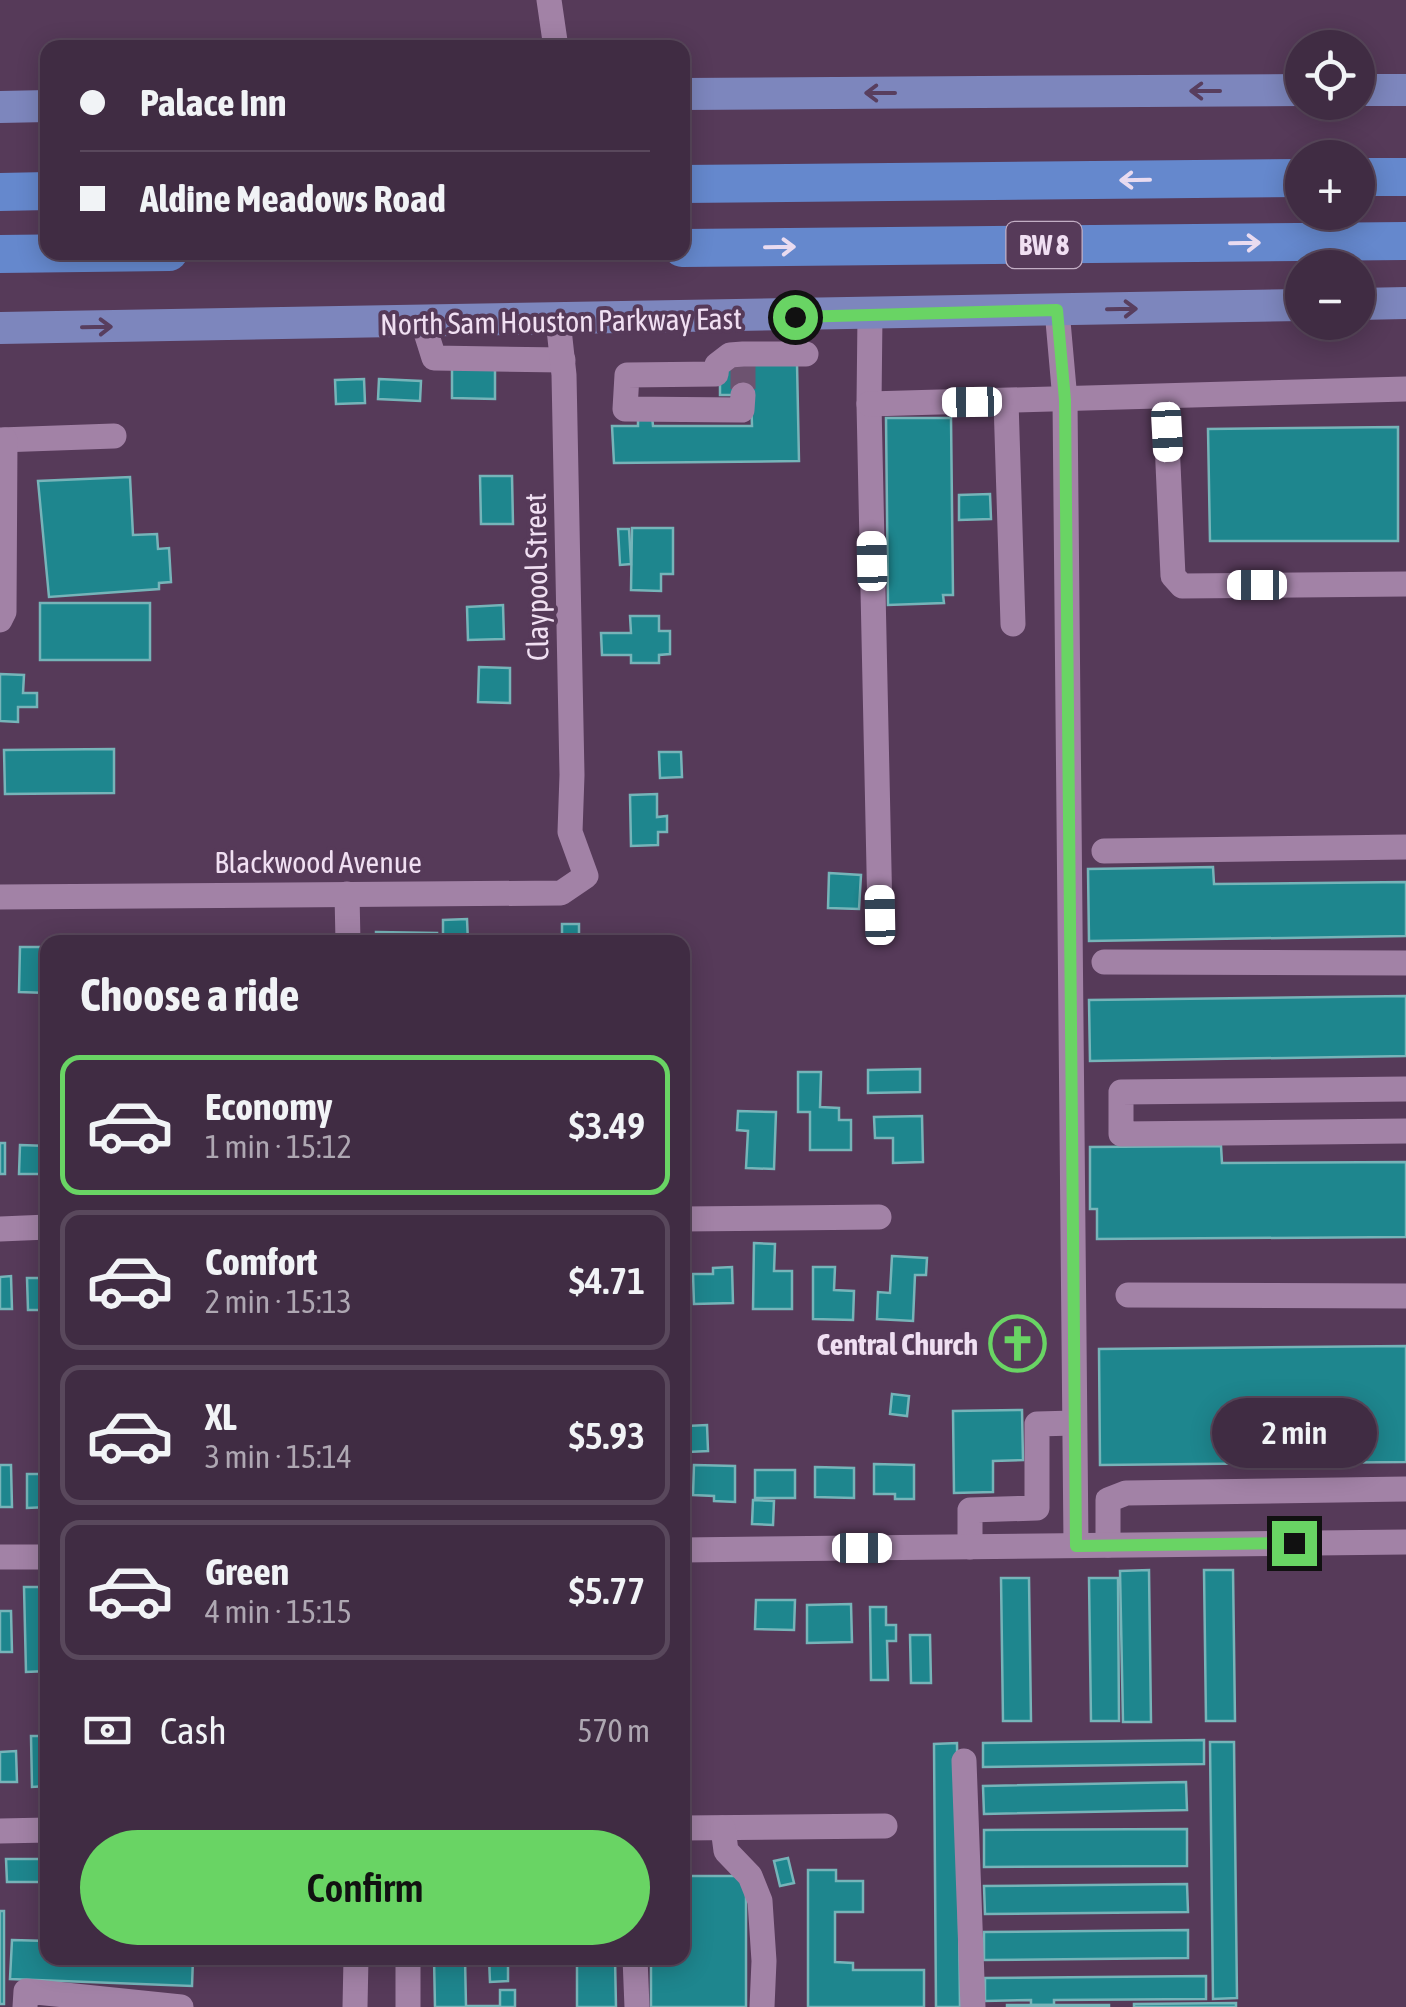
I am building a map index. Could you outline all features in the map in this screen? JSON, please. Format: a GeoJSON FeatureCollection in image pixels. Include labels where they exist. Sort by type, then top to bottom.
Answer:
{"type":"FeatureCollection","features":[{"type":"Feature","properties":{"kind":"highway"},"geometry":{"type":"LineString","coordinates":[[1375,177],[1406,177]]}},
{"type":"Feature","properties":{"kind":"highway","name":"BW 8"},"geometry":{"type":"LineString","coordinates":[[690,184],[1285,178]]}},
{"type":"Feature","properties":{"kind":"highway"},"geometry":{"type":"LineString","coordinates":[[0,192],[40,191]]}},
{"type":"Feature","properties":{"kind":"highway","name":"BW 8"},"geometry":{"type":"LineString","coordinates":[[690,248],[1406,241]]}},
{"type":"Feature","properties":{"kind":"highway"},"geometry":{"type":"LineString","coordinates":[[0,254],[40,254]]}},
{"type":"Feature","properties":{"kind":"main road"},"geometry":{"type":"LineString","coordinates":[[690,94],[1285,90]]}},
{"type":"Feature","properties":{"kind":"main road"},"geometry":{"type":"LineString","coordinates":[[1375,90],[1406,90]]}},
{"type":"Feature","properties":{"kind":"main road"},"geometry":{"type":"LineString","coordinates":[[0,108],[40,106]]}},
{"type":"Feature","properties":{"kind":"main road"},"geometry":{"type":"LineString","coordinates":[[1375,304],[1406,303]]}},
{"type":"Feature","properties":{"kind":"main road","name":"North Sam Houston Parkway East"},"geometry":{"type":"LineString","coordinates":[[0,328],[743,318],[1285,305]]}},
{"type":"Feature","properties":{"kind":"street"},"geometry":{"type":"LineString","coordinates":[[549,0],[555,40]]}},
{"type":"Feature","properties":{"kind":"street"},"geometry":{"type":"LineString","coordinates":[[1057,310],[1065,400],[1076,1546]]}},
{"type":"Feature","properties":{"kind":"street"},"geometry":{"type":"LineString","coordinates":[[870,315],[880,915]]}},
{"type":"Feature","properties":{"kind":"street"},"geometry":{"type":"LineString","coordinates":[[743,318],[743,359]]}},
{"type":"Feature","properties":{"kind":"street","name":"Claypool Street"},"geometry":{"type":"LineString","coordinates":[[558,320],[563,360],[570,832]]}},
{"type":"Feature","properties":{"kind":"street"},"geometry":{"type":"LineString","coordinates":[[422,323],[434,358],[563,360]]}},
{"type":"Feature","properties":{"kind":"street"},"geometry":{"type":"LineString","coordinates":[[743,394],[742,410],[625,409],[627,376],[716,374],[722,360],[806,354]]}},
{"type":"Feature","properties":{"kind":"street"},"geometry":{"type":"LineString","coordinates":[[869,404],[1406,389]]}},
{"type":"Feature","properties":{"kind":"street"},"geometry":{"type":"LineString","coordinates":[[1165,397],[1173,576],[1182,586],[1406,584]]}},
{"type":"Feature","properties":{"kind":"street"},"geometry":{"type":"LineString","coordinates":[[1006,401],[1013,624]]}},
{"type":"Feature","properties":{"kind":"street"},"geometry":{"type":"LineString","coordinates":[[0,620],[4,612],[2,440],[114,436]]}},
{"type":"Feature","properties":{"kind":"street","name":"Blackwood Avenue"},"geometry":{"type":"LineString","coordinates":[[0,896],[561,892],[586,876],[570,832]]}},
{"type":"Feature","properties":{"kind":"street"},"geometry":{"type":"LineString","coordinates":[[1104,851],[1406,847]]}},
{"type":"Feature","properties":{"kind":"street"},"geometry":{"type":"LineString","coordinates":[[347,894],[348,935]]}},
{"type":"Feature","properties":{"kind":"street"},"geometry":{"type":"LineString","coordinates":[[1104,962],[1406,962]]}},
{"type":"Feature","properties":{"kind":"street"},"geometry":{"type":"LineString","coordinates":[[1406,1089],[1122,1092],[1121,1134],[1406,1131]]}},
{"type":"Feature","properties":{"kind":"street"},"geometry":{"type":"LineString","coordinates":[[690,1219],[879,1217]]}},
{"type":"Feature","properties":{"kind":"street"},"geometry":{"type":"LineString","coordinates":[[0,1229],[40,1226]]}},
{"type":"Feature","properties":{"kind":"street"},"geometry":{"type":"LineString","coordinates":[[1128,1295],[1406,1296]]}},
{"type":"Feature","properties":{"kind":"street"},"geometry":{"type":"LineString","coordinates":[[1036,1508],[1038,1424],[1074,1424]]}},
{"type":"Feature","properties":{"kind":"street"},"geometry":{"type":"LineString","coordinates":[[1108,1545],[1108,1500],[1126,1492],[1406,1490]]}},
{"type":"Feature","properties":{"kind":"street"},"geometry":{"type":"LineString","coordinates":[[970,1547],[970,1510],[1076,1507]]}},
{"type":"Feature","properties":{"kind":"street"},"geometry":{"type":"LineString","coordinates":[[690,1550],[1406,1542]]}},
{"type":"Feature","properties":{"kind":"street"},"geometry":{"type":"LineString","coordinates":[[0,1557],[40,1557]]}},
{"type":"Feature","properties":{"kind":"street"},"geometry":{"type":"LineString","coordinates":[[964,1760],[972,2007]]}},
{"type":"Feature","properties":{"kind":"street"},"geometry":{"type":"LineString","coordinates":[[690,1828],[885,1826]]}},
{"type":"Feature","properties":{"kind":"street"},"geometry":{"type":"LineString","coordinates":[[724,1828],[726,1851],[750,1876],[760,1902],[762,2007]]}},
{"type":"Feature","properties":{"kind":"street"},"geometry":{"type":"LineString","coordinates":[[0,1831],[40,1830]]}},
{"type":"Feature","properties":{"kind":"street"},"geometry":{"type":"LineString","coordinates":[[356,1965],[356,2007]]}},
{"type":"Feature","properties":{"kind":"street"},"geometry":{"type":"LineString","coordinates":[[408,1965],[408,2007]]}},
{"type":"Feature","properties":{"kind":"street"},"geometry":{"type":"LineString","coordinates":[[635,1965],[637,2007]]}},
{"type":"Feature","properties":{"kind":"street"},"geometry":{"type":"LineString","coordinates":[[24,2007],[26,1991],[181,2007]]}},
{"type":"Feature","properties":{"kind":"building"},"geometry":{"type":"Polygon","coordinates":[[[797,363],[799,461],[614,463],[612,426],[638,426],[638,415],[652,415],[653,426],[752,426],[751,395],[720,395],[720,364],[797,363]]]}},
{"type":"Feature","properties":{"kind":"building"},"geometry":{"type":"Polygon","coordinates":[[[452,364],[495,364],[495,399],[452,398],[452,364]]]}},
{"type":"Feature","properties":{"kind":"building"},"geometry":{"type":"Polygon","coordinates":[[[364,379],[365,403],[336,404],[335,380],[364,379]]]}},
{"type":"Feature","properties":{"kind":"building"},"geometry":{"type":"Polygon","coordinates":[[[379,379],[421,381],[420,401],[378,399],[379,379]]]}},
{"type":"Feature","properties":{"kind":"building"},"geometry":{"type":"Polygon","coordinates":[[[886,418],[951,418],[953,595],[943,595],[944,603],[888,605],[886,418]]]}},
{"type":"Feature","properties":{"kind":"building"},"geometry":{"type":"Polygon","coordinates":[[[1398,427],[1398,541],[1210,541],[1208,429],[1398,427]]]}},
{"type":"Feature","properties":{"kind":"building"},"geometry":{"type":"Polygon","coordinates":[[[480,476],[512,476],[513,524],[481,524],[480,476]]]}},
{"type":"Feature","properties":{"kind":"building"},"geometry":{"type":"Polygon","coordinates":[[[130,477],[133,535],[157,534],[158,549],[169,548],[171,582],[159,583],[159,589],[49,597],[38,481],[130,477]]]}},
{"type":"Feature","properties":{"kind":"building"},"geometry":{"type":"Polygon","coordinates":[[[990,494],[991,519],[959,520],[959,495],[990,494]]]}},
{"type":"Feature","properties":{"kind":"building"},"geometry":{"type":"Polygon","coordinates":[[[632,528],[673,528],[673,574],[661,574],[661,591],[631,590],[632,528]]]}},
{"type":"Feature","properties":{"kind":"building"},"geometry":{"type":"Polygon","coordinates":[[[618,529],[629,529],[631,564],[620,565],[618,529]]]}},
{"type":"Feature","properties":{"kind":"building"},"geometry":{"type":"Polygon","coordinates":[[[40,603],[150,603],[150,660],[40,660],[40,603]]]}},
{"type":"Feature","properties":{"kind":"building"},"geometry":{"type":"Polygon","coordinates":[[[503,605],[504,639],[468,640],[467,607],[503,605]]]}},
{"type":"Feature","properties":{"kind":"building"},"geometry":{"type":"Polygon","coordinates":[[[630,616],[659,616],[659,631],[670,631],[670,654],[659,655],[659,663],[631,663],[631,655],[602,655],[601,633],[631,633],[630,616]]]}},
{"type":"Feature","properties":{"kind":"building"},"geometry":{"type":"Polygon","coordinates":[[[479,667],[510,668],[510,703],[478,702],[479,667]]]}},
{"type":"Feature","properties":{"kind":"building"},"geometry":{"type":"Polygon","coordinates":[[[0,674],[24,675],[23,693],[37,693],[37,707],[18,707],[18,722],[0,721],[0,674]]]}},
{"type":"Feature","properties":{"kind":"building"},"geometry":{"type":"Polygon","coordinates":[[[114,749],[114,793],[5,794],[4,750],[114,749]]]}},
{"type":"Feature","properties":{"kind":"building"},"geometry":{"type":"Polygon","coordinates":[[[659,752],[681,752],[682,777],[660,778],[659,752]]]}},
{"type":"Feature","properties":{"kind":"building"},"geometry":{"type":"Polygon","coordinates":[[[657,794],[657,817],[667,816],[667,832],[658,832],[658,845],[631,846],[630,795],[657,794]]]}},
{"type":"Feature","properties":{"kind":"building"},"geometry":{"type":"Polygon","coordinates":[[[1213,867],[1214,884],[1406,882],[1406,936],[1089,941],[1088,869],[1213,867]]]}},
{"type":"Feature","properties":{"kind":"building"},"geometry":{"type":"Polygon","coordinates":[[[829,873],[861,875],[859,909],[828,908],[829,873]]]}},
{"type":"Feature","properties":{"kind":"building"},"geometry":{"type":"Polygon","coordinates":[[[467,919],[468,935],[443,935],[443,920],[467,919]]]}},
{"type":"Feature","properties":{"kind":"building"},"geometry":{"type":"Polygon","coordinates":[[[562,924],[579,924],[579,935],[562,935],[562,924]]]}},
{"type":"Feature","properties":{"kind":"building"},"geometry":{"type":"Polygon","coordinates":[[[376,932],[437,933],[437,935],[376,932]]]}},
{"type":"Feature","properties":{"kind":"building"},"geometry":{"type":"Polygon","coordinates":[[[20,947],[40,947],[40,993],[19,992],[20,947]]]}},
{"type":"Feature","properties":{"kind":"building"},"geometry":{"type":"Polygon","coordinates":[[[1406,996],[1406,1056],[1090,1061],[1089,1000],[1406,996]]]}},
{"type":"Feature","properties":{"kind":"building"},"geometry":{"type":"Polygon","coordinates":[[[920,1069],[920,1092],[868,1093],[868,1070],[920,1069]]]}},
{"type":"Feature","properties":{"kind":"building"},"geometry":{"type":"Polygon","coordinates":[[[798,1072],[821,1072],[820,1107],[839,1108],[839,1120],[851,1120],[851,1150],[810,1150],[810,1112],[798,1112],[798,1072]]]}},
{"type":"Feature","properties":{"kind":"building"},"geometry":{"type":"Polygon","coordinates":[[[738,1111],[776,1112],[774,1169],[746,1168],[748,1131],[737,1130],[738,1111]]]}},
{"type":"Feature","properties":{"kind":"building"},"geometry":{"type":"Polygon","coordinates":[[[922,1116],[923,1162],[893,1163],[893,1138],[875,1138],[874,1117],[922,1116]]]}},
{"type":"Feature","properties":{"kind":"building"},"geometry":{"type":"Polygon","coordinates":[[[0,1143],[5,1143],[5,1174],[0,1174],[0,1143]]]}},
{"type":"Feature","properties":{"kind":"building"},"geometry":{"type":"Polygon","coordinates":[[[20,1145],[40,1146],[40,1174],[19,1174],[20,1145]]]}},
{"type":"Feature","properties":{"kind":"building"},"geometry":{"type":"Polygon","coordinates":[[[1221,1146],[1222,1163],[1406,1162],[1406,1237],[1097,1239],[1097,1209],[1090,1209],[1090,1147],[1221,1146]]]}},
{"type":"Feature","properties":{"kind":"building"},"geometry":{"type":"Polygon","coordinates":[[[754,1243],[775,1244],[774,1271],[792,1271],[792,1309],[753,1309],[754,1243]]]}},
{"type":"Feature","properties":{"kind":"building"},"geometry":{"type":"Polygon","coordinates":[[[892,1256],[927,1258],[926,1275],[915,1275],[913,1321],[877,1319],[878,1292],[890,1293],[892,1256]]]}},
{"type":"Feature","properties":{"kind":"building"},"geometry":{"type":"Polygon","coordinates":[[[732,1267],[733,1303],[694,1304],[693,1274],[713,1274],[713,1268],[732,1267]]]}},
{"type":"Feature","properties":{"kind":"building"},"geometry":{"type":"Polygon","coordinates":[[[813,1267],[835,1267],[834,1290],[854,1291],[853,1320],[813,1319],[813,1267]]]}},
{"type":"Feature","properties":{"kind":"building"},"geometry":{"type":"Polygon","coordinates":[[[11,1276],[12,1309],[0,1309],[0,1277],[11,1276]]]}},
{"type":"Feature","properties":{"kind":"building"},"geometry":{"type":"Polygon","coordinates":[[[27,1278],[40,1278],[40,1310],[28,1310],[27,1278]]]}},
{"type":"Feature","properties":{"kind":"building"},"geometry":{"type":"Polygon","coordinates":[[[1406,1346],[1406,1462],[1100,1465],[1099,1349],[1406,1346]]]}},
{"type":"Feature","properties":{"kind":"building"},"geometry":{"type":"Polygon","coordinates":[[[892,1394],[909,1396],[907,1416],[890,1414],[892,1394]]]}},
{"type":"Feature","properties":{"kind":"building"},"geometry":{"type":"Polygon","coordinates":[[[1022,1410],[1023,1460],[993,1461],[993,1492],[954,1493],[953,1411],[1022,1410]]]}},
{"type":"Feature","properties":{"kind":"building"},"geometry":{"type":"Polygon","coordinates":[[[707,1425],[708,1451],[690,1452],[690,1426],[707,1425]]]}},
{"type":"Feature","properties":{"kind":"building"},"geometry":{"type":"Polygon","coordinates":[[[874,1464],[914,1465],[914,1499],[874,1494],[874,1464]]]}},
{"type":"Feature","properties":{"kind":"building"},"geometry":{"type":"Polygon","coordinates":[[[0,1465],[11,1465],[12,1507],[0,1507],[0,1465]]]}},
{"type":"Feature","properties":{"kind":"building"},"geometry":{"type":"Polygon","coordinates":[[[694,1465],[735,1466],[735,1502],[693,1495],[694,1465]]]}},
{"type":"Feature","properties":{"kind":"building"},"geometry":{"type":"Polygon","coordinates":[[[815,1467],[854,1468],[854,1498],[815,1497],[815,1467]]]}},
{"type":"Feature","properties":{"kind":"building"},"geometry":{"type":"Polygon","coordinates":[[[755,1470],[795,1470],[795,1498],[755,1498],[755,1470]]]}},
{"type":"Feature","properties":{"kind":"building"},"geometry":{"type":"Polygon","coordinates":[[[27,1474],[40,1474],[40,1507],[27,1508],[27,1474]]]}},
{"type":"Feature","properties":{"kind":"building"},"geometry":{"type":"Polygon","coordinates":[[[753,1500],[774,1501],[773,1525],[752,1524],[753,1500]]]}},
{"type":"Feature","properties":{"kind":"building"},"geometry":{"type":"Polygon","coordinates":[[[1149,1570],[1151,1722],[1123,1722],[1120,1571],[1149,1570]]]}},
{"type":"Feature","properties":{"kind":"building"},"geometry":{"type":"Polygon","coordinates":[[[1204,1570],[1233,1570],[1235,1721],[1206,1721],[1204,1570]]]}},
{"type":"Feature","properties":{"kind":"building"},"geometry":{"type":"Polygon","coordinates":[[[1001,1578],[1029,1578],[1031,1721],[1003,1721],[1001,1578]]]}},
{"type":"Feature","properties":{"kind":"building"},"geometry":{"type":"Polygon","coordinates":[[[1089,1578],[1118,1578],[1119,1721],[1091,1721],[1089,1578]]]}},
{"type":"Feature","properties":{"kind":"building"},"geometry":{"type":"Polygon","coordinates":[[[24,1587],[40,1587],[40,1671],[26,1672],[24,1587]]]}},
{"type":"Feature","properties":{"kind":"building"},"geometry":{"type":"Polygon","coordinates":[[[756,1600],[795,1600],[794,1630],[755,1629],[756,1600]]]}},
{"type":"Feature","properties":{"kind":"building"},"geometry":{"type":"Polygon","coordinates":[[[851,1604],[852,1642],[807,1643],[807,1605],[851,1604]]]}},
{"type":"Feature","properties":{"kind":"building"},"geometry":{"type":"Polygon","coordinates":[[[870,1607],[886,1607],[886,1625],[896,1625],[896,1641],[887,1641],[888,1680],[871,1680],[870,1607]]]}},
{"type":"Feature","properties":{"kind":"building"},"geometry":{"type":"Polygon","coordinates":[[[0,1611],[11,1611],[12,1652],[0,1652],[0,1611]]]}},
{"type":"Feature","properties":{"kind":"building"},"geometry":{"type":"Polygon","coordinates":[[[910,1635],[930,1635],[931,1683],[911,1683],[910,1635]]]}},
{"type":"Feature","properties":{"kind":"building"},"geometry":{"type":"Polygon","coordinates":[[[31,1736],[40,1736],[40,1786],[32,1787],[31,1736]]]}},
{"type":"Feature","properties":{"kind":"building"},"geometry":{"type":"Polygon","coordinates":[[[1204,1740],[1204,1764],[983,1767],[983,1743],[1204,1740]]]}},
{"type":"Feature","properties":{"kind":"building"},"geometry":{"type":"Polygon","coordinates":[[[1210,1742],[1234,1742],[1237,1998],[1213,1999],[1210,1742]]]}},
{"type":"Feature","properties":{"kind":"building"},"geometry":{"type":"Polygon","coordinates":[[[957,1743],[960,2007],[936,2007],[934,1744],[957,1743]]]}},
{"type":"Feature","properties":{"kind":"building"},"geometry":{"type":"Polygon","coordinates":[[[16,1751],[17,1782],[0,1782],[0,1752],[16,1751]]]}},
{"type":"Feature","properties":{"kind":"building"},"geometry":{"type":"Polygon","coordinates":[[[1186,1782],[1187,1810],[984,1814],[983,1786],[1186,1782]]]}},
{"type":"Feature","properties":{"kind":"building"},"geometry":{"type":"Polygon","coordinates":[[[1187,1829],[1187,1866],[984,1867],[984,1830],[1187,1829]]]}},
{"type":"Feature","properties":{"kind":"building"},"geometry":{"type":"Polygon","coordinates":[[[788,1858],[794,1883],[780,1886],[774,1861],[788,1858]]]}},
{"type":"Feature","properties":{"kind":"building"},"geometry":{"type":"Polygon","coordinates":[[[6,1859],[40,1859],[40,1882],[7,1882],[6,1859]]]}},
{"type":"Feature","properties":{"kind":"building"},"geometry":{"type":"Polygon","coordinates":[[[808,1870],[836,1870],[836,1881],[863,1881],[863,1912],[835,1912],[835,1962],[853,1963],[853,1970],[924,1970],[924,2007],[808,2007],[808,1870]]]}},
{"type":"Feature","properties":{"kind":"building"},"geometry":{"type":"Polygon","coordinates":[[[690,1876],[746,1876],[746,2007],[651,2007],[651,1965],[690,1965],[690,1876]]]}},
{"type":"Feature","properties":{"kind":"building"},"geometry":{"type":"Polygon","coordinates":[[[1187,1884],[1188,1912],[985,1914],[984,1886],[1187,1884]]]}},
{"type":"Feature","properties":{"kind":"building"},"geometry":{"type":"Polygon","coordinates":[[[0,1911],[4,1911],[4,2004],[0,2004],[0,1911]]]}},
{"type":"Feature","properties":{"kind":"building"},"geometry":{"type":"Polygon","coordinates":[[[1188,1930],[1188,1958],[984,1960],[984,1932],[1188,1930]]]}},
{"type":"Feature","properties":{"kind":"building"},"geometry":{"type":"Polygon","coordinates":[[[12,1940],[40,1941],[40,1965],[193,1965],[192,1986],[10,1979],[12,1940]]]}},
{"type":"Feature","properties":{"kind":"building"},"geometry":{"type":"Polygon","coordinates":[[[434,1965],[465,1965],[466,2006],[500,2006],[500,1990],[515,1990],[515,2007],[435,2007],[434,1965]]]}},
{"type":"Feature","properties":{"kind":"building"},"geometry":{"type":"Polygon","coordinates":[[[489,1965],[508,1965],[508,1981],[490,1982],[489,1965]]]}},
{"type":"Feature","properties":{"kind":"building"},"geometry":{"type":"Polygon","coordinates":[[[577,1965],[615,1965],[616,2007],[577,2007],[577,1965]]]}},
{"type":"Feature","properties":{"kind":"building"},"geometry":{"type":"Polygon","coordinates":[[[1206,1976],[1206,1999],[1054,2000],[1054,2005],[1031,2005],[1031,2000],[985,2001],[985,1978],[1206,1976]]]}},
{"type":"Feature","properties":{"kind":"building"},"geometry":{"type":"Polygon","coordinates":[[[1236,2003],[1236,2007],[1134,2007],[1134,2004],[1236,2003]]]}},
{"type":"Feature","properties":{"kind":"building"},"geometry":{"type":"Polygon","coordinates":[[[1109,2005],[1109,2007],[1007,2007],[1109,2005]]]}},
{"type":"Feature","properties":{"kind":"tunnel"},"geometry":{"type":"LineString","coordinates":[[743,364],[743,395]]}},
{"type":"Feature","properties":{"kind":"place","name":"Central Church"},"geometry":{"type":"Point","coordinates":[1017,1344]}},
{"type":"Feature","properties":{"kind":"route"},"geometry":{"type":"LineString","coordinates":[[795,317],[1057,310],[1065,400],[1076,1546],[1294,1543]]}}]}
